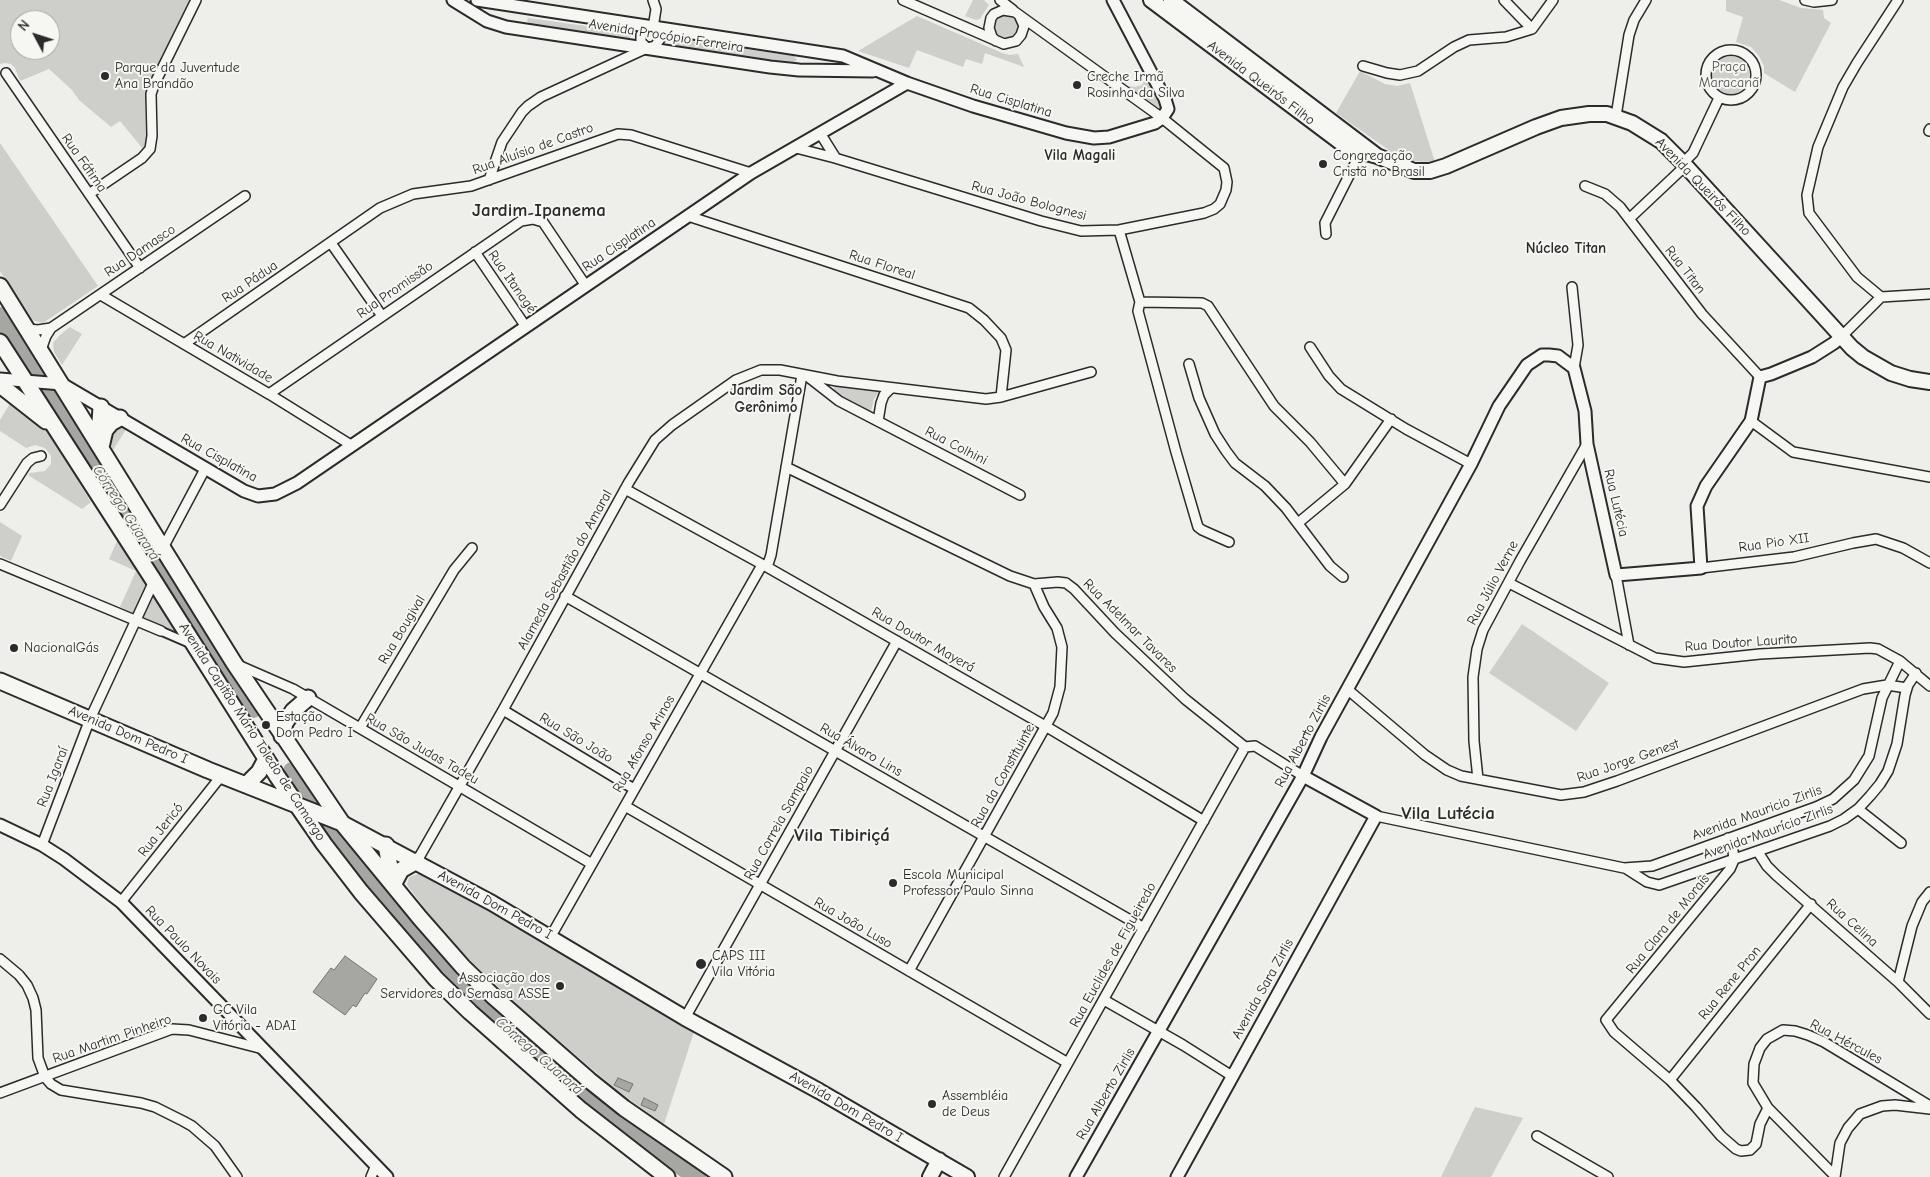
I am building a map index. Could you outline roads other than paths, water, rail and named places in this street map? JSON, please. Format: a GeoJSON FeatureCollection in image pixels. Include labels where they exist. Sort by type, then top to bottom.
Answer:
{"type":"FeatureCollection","features":[{"type":"Feature","properties":{"kind":"main road","name":"Avenida Queirós Filho"},"geometry":{"type":"LineString","coordinates":[[1150,0],[1274,85]]}},
{"type":"Feature","properties":{"kind":"main road","name":"Avenida Queirós Filho"},"geometry":{"type":"LineString","coordinates":[[1171,0],[1348,148],[1363,149],[1414,171],[1430,171],[1452,164],[1548,122],[1589,114],[1607,114],[1632,122],[1651,134],[1683,163],[1863,358],[1877,367],[1904,377],[1930,382]]}},
{"type":"Feature","properties":{"kind":"main road","name":"Avenida Capitão Mário Toledo de Camargo"},"geometry":{"type":"LineString","coordinates":[[0,286],[41,350],[57,383],[100,445],[234,663],[337,821],[463,967],[526,1026],[624,1108],[724,1177]]}},
{"type":"Feature","properties":{"kind":"main road","name":"Avenida Capitão Mário Toledo de Camargo"},"geometry":{"type":"LineString","coordinates":[[0,342],[31,382],[58,431],[266,759],[304,808],[324,844],[361,892],[436,979],[501,1041],[581,1110],[667,1177]]}},
{"type":"Feature","properties":{"kind":"main road"},"geometry":{"type":"LineString","coordinates":[[0,386],[58,431]]}},
{"type":"Feature","properties":{"kind":"main road"},"geometry":{"type":"LineString","coordinates":[[100,445],[101,406]]}},
{"type":"Feature","properties":{"kind":"main road"},"geometry":{"type":"LineString","coordinates":[[100,445],[105,430],[111,423],[120,418]]}},
{"type":"Feature","properties":{"kind":"main road","name":"Avenida Dom Pedro I"},"geometry":{"type":"LineString","coordinates":[[0,681],[246,785],[337,821],[386,845],[551,936],[685,1018],[819,1091],[967,1177]]}},
{"type":"Feature","properties":{"kind":"main road"},"geometry":{"type":"LineString","coordinates":[[282,736],[285,723],[293,711],[308,698]]}},
{"type":"Feature","properties":{"kind":"main road"},"geometry":{"type":"LineString","coordinates":[[246,785],[259,772],[266,759]]}},
{"type":"Feature","properties":{"kind":"main road"},"geometry":{"type":"LineString","coordinates":[[386,845],[393,885]]}},
{"type":"Feature","properties":{"kind":"main road"},"geometry":{"type":"LineString","coordinates":[[393,885],[401,870],[417,861]]}},
{"type":"Feature","properties":{"kind":"main road"},"geometry":{"type":"LineString","coordinates":[[930,1177],[939,1160]]}},
{"type":"Feature","properties":{"kind":"street"},"geometry":{"type":"LineString","coordinates":[[89,194],[142,158],[150,149],[152,136],[151,94],[196,0]]}},
{"type":"Feature","properties":{"kind":"street","name":"Avenida Procópio Ferreira"},"geometry":{"type":"LineString","coordinates":[[453,0],[844,56],[907,83]]}},
{"type":"Feature","properties":{"kind":"street"},"geometry":{"type":"LineString","coordinates":[[653,0],[656,9],[653,28]]}},
{"type":"Feature","properties":{"kind":"street"},"geometry":{"type":"LineString","coordinates":[[904,0],[1004,44],[1012,43],[1030,31],[1040,31]]}},
{"type":"Feature","properties":{"kind":"street","name":"Rua João Bolognesi"},"geometry":{"type":"LineString","coordinates":[[998,11],[1000,0]]}},
{"type":"Feature","properties":{"kind":"street","name":"Rua João Bolognesi"},"geometry":{"type":"LineString","coordinates":[[796,148],[1070,229],[1094,232],[1119,230],[1204,213],[1220,204],[1226,190],[1226,174],[1220,163],[1162,118],[1040,31],[1000,0]]}},
{"type":"Feature","properties":{"kind":"street"},"geometry":{"type":"LineString","coordinates":[[1113,0],[1165,99],[1168,109],[1162,118]]}},
{"type":"Feature","properties":{"kind":"street"},"geometry":{"type":"LineString","coordinates":[[1504,0],[1532,29]]}},
{"type":"Feature","properties":{"kind":"street"},"geometry":{"type":"LineString","coordinates":[[1364,66],[1387,73],[1409,74],[1429,66],[1454,47],[1469,40],[1506,37],[1532,29],[1553,0]]}},
{"type":"Feature","properties":{"kind":"street"},"geometry":{"type":"LineString","coordinates":[[1616,116],[1629,35],[1634,20],[1646,0]]}},
{"type":"Feature","properties":{"kind":"street"},"geometry":{"type":"LineString","coordinates":[[1805,0],[1814,2],[1832,0]]}},
{"type":"Feature","properties":{"kind":"street"},"geometry":{"type":"LineString","coordinates":[[1881,297],[1857,278],[1810,213],[1807,195],[1818,148],[1843,87],[1898,0]]}},
{"type":"Feature","properties":{"kind":"street","name":"Avenida Procópio Ferreira"},"geometry":{"type":"LineString","coordinates":[[474,4],[487,21],[506,27],[780,68],[882,72]]}},
{"type":"Feature","properties":{"kind":"street"},"geometry":{"type":"LineString","coordinates":[[972,29],[990,22],[998,11],[1007,10],[1017,13],[1024,26],[1022,35]]}},
{"type":"Feature","properties":{"kind":"street"},"geometry":{"type":"LineString","coordinates":[[990,22],[990,32],[996,41]]}},
{"type":"Feature","properties":{"kind":"street"},"geometry":{"type":"LineString","coordinates":[[489,180],[502,142],[528,106],[541,97],[646,48],[655,46],[660,39],[657,30],[653,28],[646,29],[641,34],[641,42],[646,48]]}},
{"type":"Feature","properties":{"kind":"street"},"geometry":{"type":"LineString","coordinates":[[1730,49],[1746,54],[1752,61],[1756,77],[1750,92],[1735,100],[1719,98],[1707,86],[1705,78],[1709,61],[1722,51],[1730,49]]}},
{"type":"Feature","properties":{"kind":"street","name":"Rua Fátima"},"geometry":{"type":"LineString","coordinates":[[6,73],[140,268]]}},
{"type":"Feature","properties":{"kind":"street","name":"Rua Cisplatina"},"geometry":{"type":"LineString","coordinates":[[0,379],[57,383],[101,406],[250,494],[270,495],[285,490],[297,483],[751,173],[907,83],[979,108],[1087,138],[1110,137],[1155,123],[1162,118]]}},
{"type":"Feature","properties":{"kind":"street"},"geometry":{"type":"LineString","coordinates":[[1629,219],[1681,170],[1683,163],[1694,153],[1719,98]]}},
{"type":"Feature","properties":{"kind":"street","name":"Rua Aluísio de Castro"},"geometry":{"type":"LineString","coordinates":[[331,243],[380,208],[405,196],[471,186],[618,134],[631,135],[751,173]]}},
{"type":"Feature","properties":{"kind":"street"},"geometry":{"type":"LineString","coordinates":[[820,134],[835,158]]}},
{"type":"Feature","properties":{"kind":"street"},"geometry":{"type":"LineString","coordinates":[[1326,234],[1325,223],[1363,149]]}},
{"type":"Feature","properties":{"kind":"street","name":"Rua Titan"},"geometry":{"type":"LineString","coordinates":[[1585,186],[1605,194],[1620,207],[1702,314],[1760,377]]}},
{"type":"Feature","properties":{"kind":"street","name":"Rua Damasco"},"geometry":{"type":"LineString","coordinates":[[51,328],[245,196]]}},
{"type":"Feature","properties":{"kind":"street","name":"Rua Floreal"},"geometry":{"type":"LineString","coordinates":[[688,216],[969,308],[984,320],[1004,344],[1006,357],[1000,396]]}},
{"type":"Feature","properties":{"kind":"street","name":"Rua Promissão"},"geometry":{"type":"LineString","coordinates":[[269,394],[521,221],[533,218],[541,220],[547,226],[586,286]]}},
{"type":"Feature","properties":{"kind":"street"},"geometry":{"type":"LineString","coordinates":[[1119,230],[1140,302],[1138,310],[1198,526],[1229,542]]}},
{"type":"Feature","properties":{"kind":"street"},"geometry":{"type":"LineString","coordinates":[[331,243],[382,316]]}},
{"type":"Feature","properties":{"kind":"street","name":"Rua Pádua"},"geometry":{"type":"LineString","coordinates":[[184,344],[331,243]]}},
{"type":"Feature","properties":{"kind":"street","name":"Rua Itanagé"},"geometry":{"type":"LineString","coordinates":[[475,252],[526,327]]}},
{"type":"Feature","properties":{"kind":"street"},"geometry":{"type":"LineString","coordinates":[[1572,287],[1578,345],[1574,368]]}},
{"type":"Feature","properties":{"kind":"street","name":"Rua Natividade"},"geometry":{"type":"LineString","coordinates":[[101,294],[351,445]]}},
{"type":"Feature","properties":{"kind":"street"},"geometry":{"type":"LineString","coordinates":[[1701,568],[1697,506],[1706,486],[1751,421],[1760,377],[1772,374],[1812,357],[1834,344],[1881,297],[1930,294]]}},
{"type":"Feature","properties":{"kind":"street"},"geometry":{"type":"LineString","coordinates":[[1140,302],[1193,303],[1208,306],[1274,406],[1310,442],[1345,484]]}},
{"type":"Feature","properties":{"kind":"street"},"geometry":{"type":"LineString","coordinates":[[27,329],[51,328]]}},
{"type":"Feature","properties":{"kind":"street"},"geometry":{"type":"LineString","coordinates":[[41,350],[51,328]]}},
{"type":"Feature","properties":{"kind":"street"},"geometry":{"type":"LineString","coordinates":[[1310,347],[1329,376],[1341,389],[1391,420],[1471,464]]}},
{"type":"Feature","properties":{"kind":"street","name":"Rua Alberto Zirlis"},"geometry":{"type":"LineString","coordinates":[[1076,1177],[1303,776],[1321,737],[1471,464],[1499,406],[1527,365],[1542,356],[1558,356],[1574,368]]}},
{"type":"Feature","properties":{"kind":"street"},"geometry":{"type":"LineString","coordinates":[[1189,364],[1199,398],[1215,434],[1226,452],[1235,463],[1265,486],[1298,524],[1330,566],[1343,578]]}},
{"type":"Feature","properties":{"kind":"street","name":"Rua Lutécia"},"geometry":{"type":"LineString","coordinates":[[1574,368],[1585,411],[1587,444],[1629,645]]}},
{"type":"Feature","properties":{"kind":"street","name":"Alameda Sebastião do Amaral"},"geometry":{"type":"LineString","coordinates":[[417,861],[625,489],[649,448],[664,431],[736,380],[750,374],[771,369],[976,399],[1000,396],[1091,372]]}},
{"type":"Feature","properties":{"kind":"street","name":"Rua Colhini"},"geometry":{"type":"LineString","coordinates":[[804,375],[839,401],[1020,495]]}},
{"type":"Feature","properties":{"kind":"street","name":"Rua Afonso Arinos"},"geometry":{"type":"LineString","coordinates":[[551,936],[700,674],[771,555],[804,375]]}},
{"type":"Feature","properties":{"kind":"street"},"geometry":{"type":"LineString","coordinates":[[878,421],[881,403],[891,388]]}},
{"type":"Feature","properties":{"kind":"street"},"geometry":{"type":"LineString","coordinates":[[1298,524],[1345,484],[1391,420]]}},
{"type":"Feature","properties":{"kind":"street"},"geometry":{"type":"LineString","coordinates":[[1751,421],[1794,452],[1930,477]]}},
{"type":"Feature","properties":{"kind":"street","name":"Rua Júlio Verne"},"geometry":{"type":"LineString","coordinates":[[1478,779],[1473,718],[1474,661],[1483,630],[1587,444]]}},
{"type":"Feature","properties":{"kind":"street"},"geometry":{"type":"LineString","coordinates":[[0,505],[28,463],[33,458],[41,456]]}},
{"type":"Feature","properties":{"kind":"street","name":"Rua Adelmar Tavares"},"geometry":{"type":"LineString","coordinates":[[786,467],[1010,576],[1034,584],[1066,583],[1074,588],[1115,634],[1184,699],[1246,747],[1255,746],[1303,776]]}},
{"type":"Feature","properties":{"kind":"street"},"geometry":{"type":"LineString","coordinates":[[163,548],[205,468]]}},
{"type":"Feature","properties":{"kind":"street","name":"Rua Doutor Mayerá"},"geometry":{"type":"LineString","coordinates":[[625,489],[765,566],[1047,727],[1204,821]]}},
{"type":"Feature","properties":{"kind":"street","name":"Rua Pio XII"},"geometry":{"type":"LineString","coordinates":[[1616,576],[1794,557],[1876,539],[1903,548],[1930,563]]}},
{"type":"Feature","properties":{"kind":"street","name":"Rua Bougival"},"geometry":{"type":"LineString","coordinates":[[360,728],[454,570],[472,548]]}},
{"type":"Feature","properties":{"kind":"street"},"geometry":{"type":"LineString","coordinates":[[0,564],[196,646]]}},
{"type":"Feature","properties":{"kind":"street","name":"Rua Igaraí"},"geometry":{"type":"LineString","coordinates":[[42,845],[90,719],[137,621],[154,580]]}},
{"type":"Feature","properties":{"kind":"street","name":"Rua Doutor Laurito"},"geometry":{"type":"LineString","coordinates":[[1509,583],[1655,658],[1684,662],[1760,654],[1870,648],[1878,649],[1900,661],[1916,673]]}},
{"type":"Feature","properties":{"kind":"street","name":"Rua da Constituinte"},"geometry":{"type":"LineString","coordinates":[[910,972],[1047,727],[1053,713],[1060,687],[1062,647],[1057,628],[1044,607],[1034,584]]}},
{"type":"Feature","properties":{"kind":"street","name":"Rua Álvaro Lins"},"geometry":{"type":"LineString","coordinates":[[565,596],[1144,928]]}},
{"type":"Feature","properties":{"kind":"street","name":"Rua Correia Sampaio"},"geometry":{"type":"LineString","coordinates":[[685,1018],[897,642]]}},
{"type":"Feature","properties":{"kind":"street","name":"Avenida Mauricio Zirlis"},"geometry":{"type":"LineString","coordinates":[[1624,868],[1652,866],[1816,807],[1833,799],[1854,780],[1869,756],[1882,698],[1900,661]]}},
{"type":"Feature","properties":{"kind":"street","name":"Rua São Judas Tadeu"},"geometry":{"type":"LineString","coordinates":[[234,663],[292,689],[592,864]]}},
{"type":"Feature","properties":{"kind":"street"},"geometry":{"type":"LineString","coordinates":[[1916,673],[1930,686]]}},
{"type":"Feature","properties":{"kind":"street","name":"Avenida Maurício Zirlis"},"geometry":{"type":"LineString","coordinates":[[1655,884],[1734,860],[1830,826],[1858,809],[1880,784],[1888,771],[1897,744],[1907,688],[1916,673]]}},
{"type":"Feature","properties":{"kind":"street","name":"Rua Jorge Genest"},"geometry":{"type":"LineString","coordinates":[[1347,689],[1425,755],[1447,770],[1461,776],[1561,795],[1577,794],[1864,689],[1887,685],[1907,688]]}},
{"type":"Feature","properties":{"kind":"street","name":"Rua São João"},"geometry":{"type":"LineString","coordinates":[[503,710],[634,789]]}},
{"type":"Feature","properties":{"kind":"street","name":"Rua Euclides de Figueiredo"},"geometry":{"type":"LineString","coordinates":[[1004,1177],[1246,747]]}},
{"type":"Feature","properties":{"kind":"street","name":"Rua Jericó"},"geometry":{"type":"LineString","coordinates":[[121,902],[222,775]]}},
{"type":"Feature","properties":{"kind":"street"},"geometry":{"type":"LineString","coordinates":[[1303,776],[1376,816],[1624,868],[1647,882],[1655,884]]}},
{"type":"Feature","properties":{"kind":"street","name":"Rua João Luso"},"geometry":{"type":"LineString","coordinates":[[625,806],[1068,1063]]}},
{"type":"Feature","properties":{"kind":"street"},"geometry":{"type":"LineString","coordinates":[[1858,809],[1901,843]]}},
{"type":"Feature","properties":{"kind":"street","name":"Avenida Sara Zirlis"},"geometry":{"type":"LineString","coordinates":[[1177,1177],[1376,816]]}},
{"type":"Feature","properties":{"kind":"street","name":"Rua Paulo Novais"},"geometry":{"type":"LineString","coordinates":[[0,825],[42,845],[80,870],[121,902],[387,1177]]}},
{"type":"Feature","properties":{"kind":"street"},"geometry":{"type":"LineString","coordinates":[[1728,838],[1734,860]]}},
{"type":"Feature","properties":{"kind":"street","name":"Rua Celina"},"geometry":{"type":"LineString","coordinates":[[1758,852],[1767,866],[1898,982],[1930,1014]]}},
{"type":"Feature","properties":{"kind":"street","name":"Rua Clara de Morais"},"geometry":{"type":"LineString","coordinates":[[1670,1080],[1614,1032],[1606,1020],[1724,876],[1734,860]]}},
{"type":"Feature","properties":{"kind":"street"},"geometry":{"type":"LineString","coordinates":[[1652,866],[1650,874],[1655,884]]}},
{"type":"Feature","properties":{"kind":"street"},"geometry":{"type":"LineString","coordinates":[[1898,982],[1912,926],[1922,902],[1930,892]]}},
{"type":"Feature","properties":{"kind":"street","name":"Rua Rene Pron"},"geometry":{"type":"LineString","coordinates":[[1670,1080],[1811,904]]}},
{"type":"Feature","properties":{"kind":"street"},"geometry":{"type":"LineString","coordinates":[[0,959],[19,975],[27,985],[33,998],[36,1010],[38,1058],[45,1077],[51,1084],[61,1090],[155,1107],[192,1126],[215,1146],[237,1177]]}},
{"type":"Feature","properties":{"kind":"street"},"geometry":{"type":"LineString","coordinates":[[1104,1000],[1232,1076]]}},
{"type":"Feature","properties":{"kind":"street","name":"Rua Martim Pinheiro"},"geometry":{"type":"LineString","coordinates":[[0,1094],[172,1029],[189,1030],[264,1049]]}},
{"type":"Feature","properties":{"kind":"street","name":"Rua Hércules"},"geometry":{"type":"LineString","coordinates":[[1835,1176],[1768,1108],[1752,1083],[1754,1064],[1760,1048],[1767,1039],[1783,1030],[1794,1031],[1824,1042],[1930,1108]]}},
{"type":"Feature","properties":{"kind":"street"},"geometry":{"type":"LineString","coordinates":[[1670,1080],[1721,1136],[1741,1151],[1750,1150],[1756,1144],[1760,1124],[1768,1108]]}},
{"type":"Feature","properties":{"kind":"street"},"geometry":{"type":"LineString","coordinates":[[1835,1176],[1840,1143],[1848,1128],[1860,1114],[1882,1106],[1895,1105],[1930,1108]]}},
{"type":"Feature","properties":{"kind":"street"},"geometry":{"type":"LineString","coordinates":[[1538,1136],[1608,1177]]}},
{"type":"Feature","properties":{"kind":"street"},"geometry":{"type":"LineString","coordinates":[[371,1177],[376,1165]]}},
{"type":"Feature","properties":{"kind":"waterway","name":"Córrego Guarará"},"geometry":{"type":"LineString","coordinates":[[0,316],[175,585],[253,709]]}},
{"type":"Feature","properties":{"kind":"waterway","name":"Córrego Guarará"},"geometry":{"type":"LineString","coordinates":[[292,771],[350,854],[419,938],[494,1017],[620,1125],[697,1177]]}},
{"type":"Feature","properties":{"kind":"place","name":"Parque da Juventude Ana Brandão"},"geometry":{"type":"Point","coordinates":[105,76]}},
{"type":"Feature","properties":{"kind":"place","name":"Creche Irmã Rosinha da Silva"},"geometry":{"type":"Point","coordinates":[1077,85]}},
{"type":"Feature","properties":{"kind":"place","name":"Congregação Cristã no Brasil"},"geometry":{"type":"Point","coordinates":[1323,164]}},
{"type":"Feature","properties":{"kind":"place","name":"NacionalGás"},"geometry":{"type":"Point","coordinates":[14,648]}},
{"type":"Feature","properties":{"kind":"place","name":"Estação Dom Pedro I"},"geometry":{"type":"Point","coordinates":[266,725]}},
{"type":"Feature","properties":{"kind":"place","name":"Escola Municipal Professor Paulo Sinna"},"geometry":{"type":"Point","coordinates":[893,883]}},
{"type":"Feature","properties":{"kind":"place","name":"CAPS III Vila Vitória"},"geometry":{"type":"Point","coordinates":[701,964]}},
{"type":"Feature","properties":{"kind":"place","name":"Associação dos Servidores do Semasa ASSE"},"geometry":{"type":"Point","coordinates":[560,986]}},
{"type":"Feature","properties":{"kind":"place","name":"GC Vila Vitória - ADAI"},"geometry":{"type":"Point","coordinates":[203,1018]}},
{"type":"Feature","properties":{"kind":"place","name":"Assembléia de Deus"},"geometry":{"type":"Point","coordinates":[932,1104]}},
{"type":"Feature","properties":{"kind":"district","name":"Vila Magali"},"geometry":{"type":"Point","coordinates":[1080,156]}},
{"type":"Feature","properties":{"kind":"district","name":"Jardim Ipanema"},"geometry":{"type":"Point","coordinates":[539,211]}},
{"type":"Feature","properties":{"kind":"district","name":"Núcleo Titan"},"geometry":{"type":"Point","coordinates":[1566,249]}},
{"type":"Feature","properties":{"kind":"district","name":"Jardim São Gerônimo"},"geometry":{"type":"Point","coordinates":[766,400]}},
{"type":"Feature","properties":{"kind":"district","name":"Vila Lutécia"},"geometry":{"type":"Point","coordinates":[1448,814]}},
{"type":"Feature","properties":{"kind":"district","name":"Vila Tibiriçá"},"geometry":{"type":"Point","coordinates":[842,836]}},
{"type":"Feature","properties":{"kind":"park label","name":"Praça Maracanã"},"geometry":{"type":"Point","coordinates":[1729,76]}}]}
